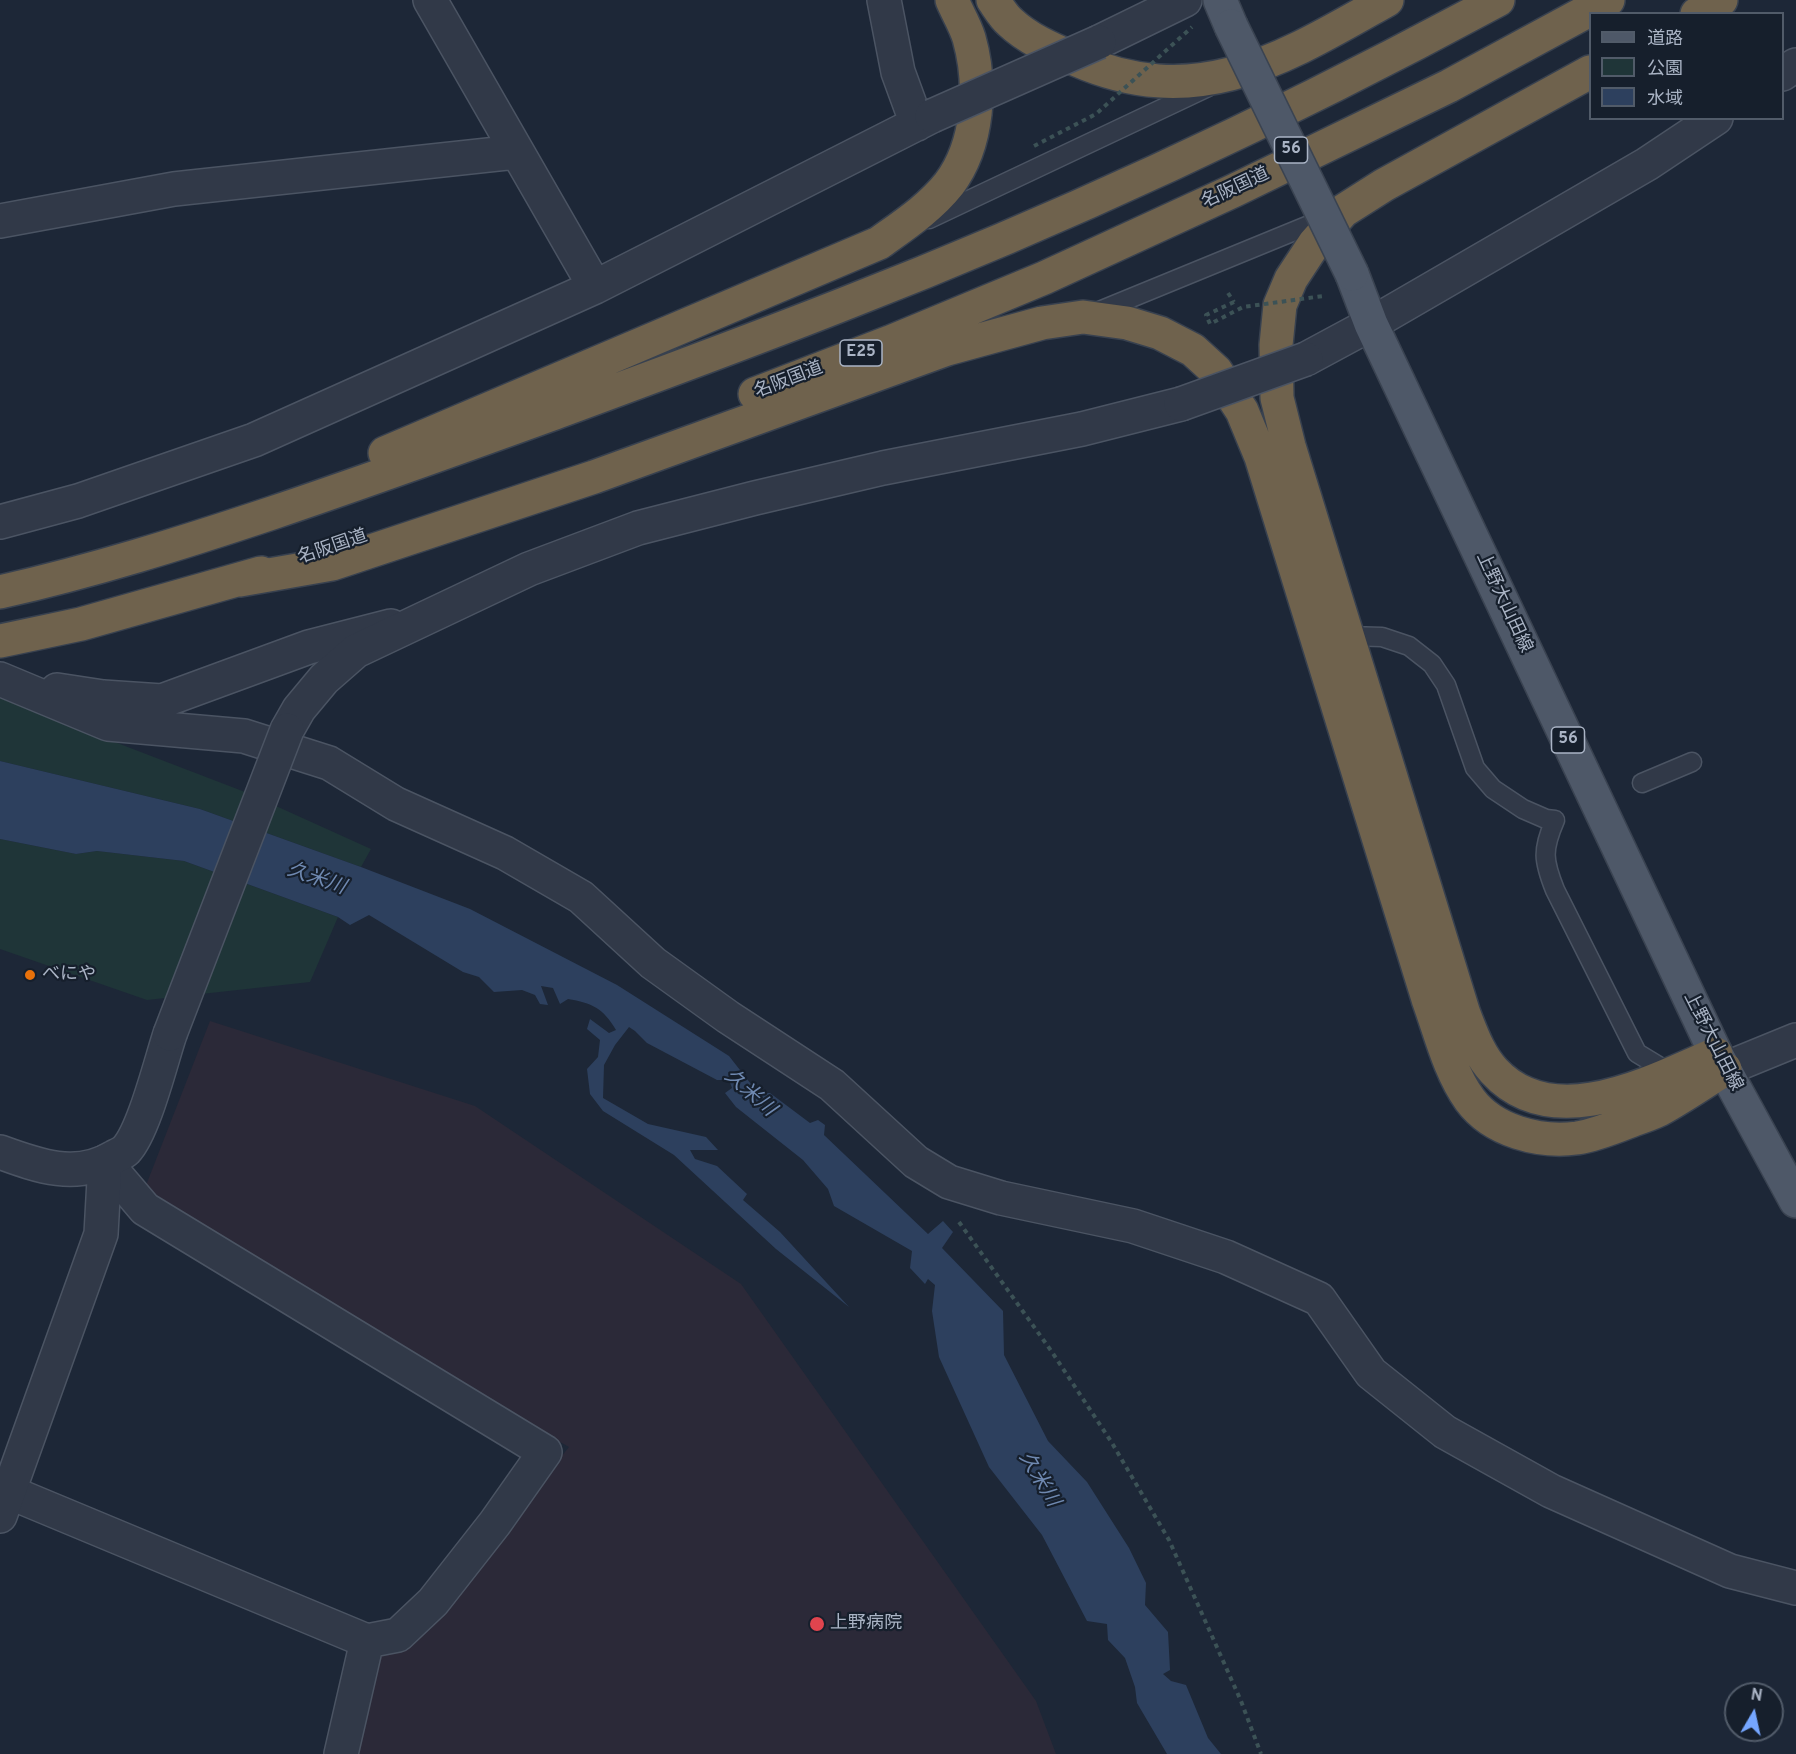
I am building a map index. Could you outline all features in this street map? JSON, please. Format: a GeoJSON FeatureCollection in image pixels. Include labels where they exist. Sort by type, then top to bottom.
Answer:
{"type":"FeatureCollection","features":[{"type":"Feature","properties":{"kind":"highway"},"geometry":{"type":"LineString","coordinates":[[178,544],[502,402],[879,243],[921,212],[950,183],[963,157],[975,122],[975,75],[969,37],[952,0]]}},
{"type":"Feature","properties":{"kind":"highway"},"geometry":{"type":"LineString","coordinates":[[993,0],[1009,22],[1044,46],[1122,75],[1168,82],[1237,74],[1283,56],[1387,0]]}},
{"type":"Feature","properties":{"kind":"highway"},"geometry":{"type":"LineString","coordinates":[[0,592],[66,578],[178,544],[407,467],[846,303],[1032,226],[1222,141],[1432,36],[1498,0]]}},
{"type":"Feature","properties":{"kind":"highway","name":"名阪国道"},"geometry":{"type":"LineString","coordinates":[[0,641],[81,624],[240,580],[584,460],[890,342],[1044,278],[1233,191],[1449,86],[1608,0]]}},
{"type":"Feature","properties":{"kind":"highway"},"geometry":{"type":"LineString","coordinates":[[1700,12],[1721,0]]}},
{"type":"Feature","properties":{"kind":"highway"},"geometry":{"type":"LineString","coordinates":[[1589,73],[1384,185],[1343,211],[1314,244],[1291,279],[1280,305],[1276,345],[1277,398],[1464,1014],[1479,1050],[1493,1070],[1506,1083],[1524,1095],[1551,1101],[1572,1102],[1644,1085],[1671,1073],[1720,1062]]}},
{"type":"Feature","properties":{"kind":"highway"},"geometry":{"type":"LineString","coordinates":[[240,580],[332,564],[594,477],[948,349],[1042,323],[1083,317],[1127,323],[1160,333],[1192,350],[1215,371],[1242,411],[1262,457],[1428,999],[1452,1067],[1470,1100],[1486,1116],[1502,1127],[1552,1139],[1577,1138],[1612,1129],[1657,1111],[1720,1062]]}},
{"type":"Feature","properties":{"kind":"main road","name":"上野大山田線"},"geometry":{"type":"LineString","coordinates":[[1226,13],[1352,274],[1371,324],[1720,1062],[1796,1201]]}},
{"type":"Feature","properties":{"kind":"street"},"geometry":{"type":"LineString","coordinates":[[430,0],[595,287]]}},
{"type":"Feature","properties":{"kind":"street"},"geometry":{"type":"LineString","coordinates":[[884,0],[898,72],[924,120]]}},
{"type":"Feature","properties":{"kind":"street"},"geometry":{"type":"LineString","coordinates":[[0,522],[78,501],[254,440],[595,287],[924,120],[1099,42],[1188,14]]}},
{"type":"Feature","properties":{"kind":"street"},"geometry":{"type":"LineString","coordinates":[[0,1152],[60,1170],[81,1170],[105,1162],[126,1150],[138,1129],[170,1034],[288,730],[299,709],[324,679],[356,651],[529,569],[638,528],[883,468],[1082,429],[1181,404],[1306,359],[1371,324],[1647,164],[1713,120]]}},
{"type":"Feature","properties":{"kind":"street"},"geometry":{"type":"LineString","coordinates":[[0,221],[174,189],[516,152]]}},
{"type":"Feature","properties":{"kind":"street"},"geometry":{"type":"LineString","coordinates":[[4,680],[103,697],[162,701],[309,647],[423,618]]}},
{"type":"Feature","properties":{"kind":"street"},"geometry":{"type":"LineString","coordinates":[[4,680],[108,724],[244,736],[329,763],[396,804],[505,853],[581,897],[653,963],[728,1017],[832,1085],[916,1162],[949,1182],[1001,1198],[1133,1226],[1226,1257],[1319,1299],[1371,1373],[1445,1432],[1551,1491],[1730,1571],[1796,1588]]}},
{"type":"Feature","properties":{"kind":"street"},"geometry":{"type":"LineString","coordinates":[[1720,1062],[1796,1040]]}},
{"type":"Feature","properties":{"kind":"street"},"geometry":{"type":"LineString","coordinates":[[105,1162],[145,1209],[545,1452],[495,1523],[433,1602],[398,1635],[367,1641],[4,1504],[101,1234],[105,1162]]}},
{"type":"Feature","properties":{"kind":"street"},"geometry":{"type":"LineString","coordinates":[[341,1754],[367,1641]]}},
{"type":"Feature","properties":{"kind":"lane"},"geometry":{"type":"LineString","coordinates":[[879,243],[991,188],[1237,74]]}},
{"type":"Feature","properties":{"kind":"lane"},"geometry":{"type":"LineString","coordinates":[[1083,317],[1343,211]]}},
{"type":"Feature","properties":{"kind":"lane"},"geometry":{"type":"LineString","coordinates":[[1348,636],[1382,637],[1409,646],[1432,664],[1446,685],[1476,768],[1493,789],[1523,809],[1546,819],[1555,820],[1546,841],[1544,853],[1546,869],[1637,1053],[1671,1073]]}},
{"type":"Feature","properties":{"kind":"lane"},"geometry":{"type":"LineString","coordinates":[[1642,783],[1692,762]]}},
{"type":"Feature","properties":{"kind":"path"},"geometry":{"type":"LineString","coordinates":[[1034,147],[1096,114],[1188,14]]}},
{"type":"Feature","properties":{"kind":"path"},"geometry":{"type":"LineString","coordinates":[[1228,293],[1234,302],[1206,315],[1210,324],[1243,307],[1323,296]]}},
{"type":"Feature","properties":{"kind":"path"},"geometry":{"type":"LineString","coordinates":[[957,1219],[1052,1352],[1106,1434],[1169,1540],[1241,1701],[1261,1754]]}},
{"type":"Feature","properties":{"kind":"shaded area"},"geometry":{"type":"Polygon","coordinates":[[[210,1021],[475,1106],[741,1284],[1036,1701],[1056,1754],[353,1754],[383,1647],[516,1513],[569,1447],[157,1214],[143,1193],[210,1021]]]}},
{"type":"Feature","properties":{"kind":"green space"},"geometry":{"type":"Polygon","coordinates":[[[0,698],[245,792],[371,849],[361,867],[200,809],[0,761],[0,698]]]}},
{"type":"Feature","properties":{"kind":"green space"},"geometry":{"type":"Polygon","coordinates":[[[0,839],[76,854],[97,851],[184,861],[338,917],[310,982],[147,1000],[0,949],[0,839]]]}},
{"type":"Feature","properties":{"kind":"water","name":"久米川"},"geometry":{"type":"Polygon","coordinates":[[[0,761],[200,809],[470,909],[617,985],[729,1056],[758,1093],[770,1093],[810,1123],[818,1120],[825,1125],[824,1135],[928,1234],[943,1221],[953,1232],[942,1248],[1003,1311],[1004,1355],[1048,1441],[1087,1482],[1129,1548],[1146,1583],[1145,1605],[1168,1632],[1170,1670],[1163,1674],[1171,1681],[1186,1685],[1208,1738],[1221,1754],[1167,1754],[1137,1703],[1135,1687],[1125,1658],[1108,1640],[1107,1624],[1087,1621],[1042,1535],[989,1467],[939,1357],[932,1311],[935,1285],[928,1279],[925,1284],[910,1268],[912,1251],[834,1206],[828,1189],[803,1160],[736,1107],[725,1093],[732,1088],[729,1080],[717,1080],[647,1043],[629,1027],[615,1045],[604,1065],[603,1098],[648,1124],[706,1137],[718,1150],[690,1150],[695,1159],[717,1166],[747,1194],[743,1200],[780,1232],[849,1307],[776,1249],[674,1155],[603,1111],[590,1094],[587,1069],[598,1057],[600,1040],[587,1029],[590,1019],[609,1033],[616,1030],[606,1016],[596,1008],[584,1002],[568,999],[560,1004],[553,988],[541,986],[548,1005],[540,1004],[535,995],[522,990],[494,992],[479,977],[463,972],[369,915],[350,925],[338,917],[184,861],[97,851],[76,854],[0,839],[0,761]]]}},
{"type":"Feature","properties":{"kind":"place","name":"べにや"},"geometry":{"type":"Point","coordinates":[30,975]}},
{"type":"Feature","properties":{"kind":"place","name":"上野病院"},"geometry":{"type":"Point","coordinates":[817,1624]}}]}
